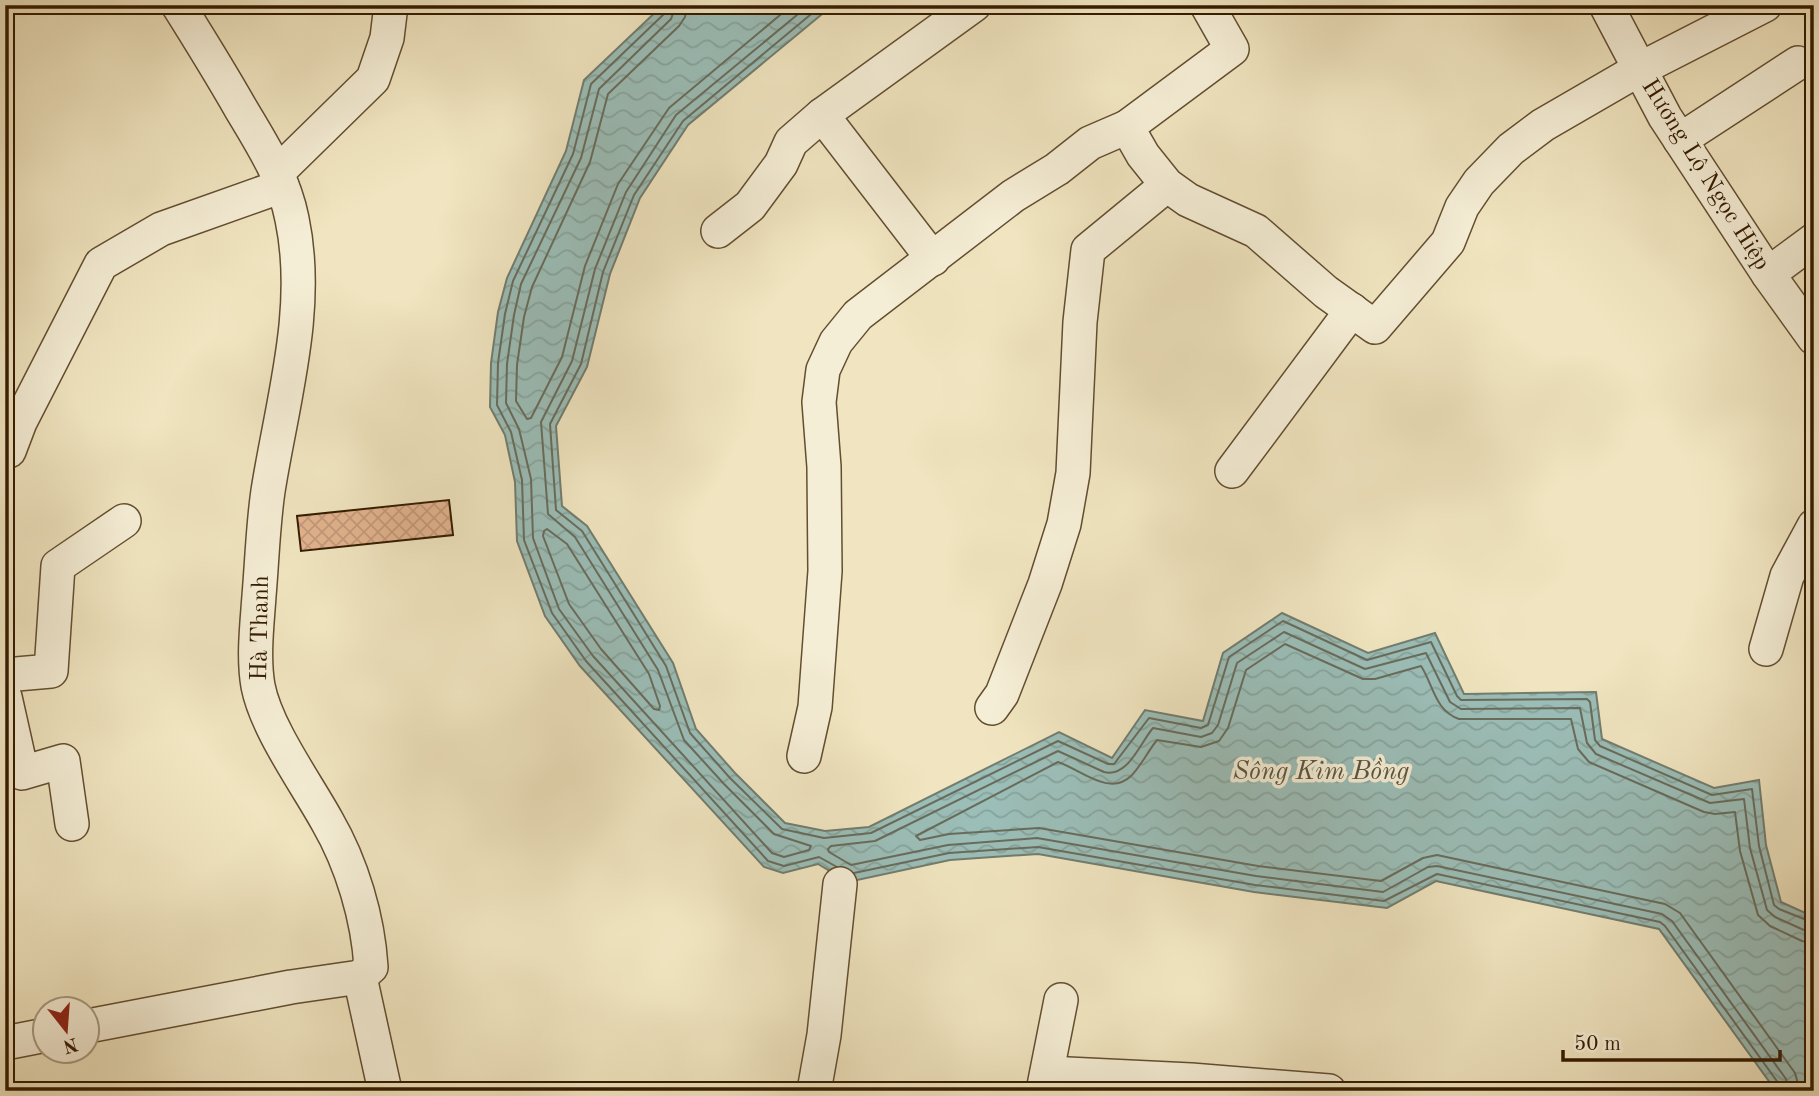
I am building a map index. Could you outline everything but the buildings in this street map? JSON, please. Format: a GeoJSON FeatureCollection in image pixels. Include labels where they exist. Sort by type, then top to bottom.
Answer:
{"type":"FeatureCollection","features":[{"type":"Feature","properties":{"kind":"street","name":"Hà Thanh"},"geometry":{"type":"LineString","coordinates":[[178,5],[280,179],[292,218],[298,264],[295,332],[284,410],[268,491],[257,642],[258,682],[263,707],[329,824],[345,859],[369,937],[371,967],[360,977]]}},
{"type":"Feature","properties":{"kind":"street"},"geometry":{"type":"LineString","coordinates":[[5,451],[9,451],[20,422],[101,264],[160,229],[280,179],[373,79],[387,38],[391,5]]}},
{"type":"Feature","properties":{"kind":"street"},"geometry":{"type":"LineString","coordinates":[[718,231],[750,206],[781,164],[791,142],[822,116],[974,5]]}},
{"type":"Feature","properties":{"kind":"street"},"geometry":{"type":"LineString","coordinates":[[804,756],[815,707],[825,571],[824,467],[819,402],[823,370],[836,342],[858,315],[1013,196],[1056,169],[1090,143],[1127,127],[1232,49],[1207,5]]}},
{"type":"Feature","properties":{"kind":"street","name":"Hương Lộ Ngọc Hiệp"},"geometry":{"type":"LineString","coordinates":[[1606,5],[1665,117],[1768,274],[1814,338]]}},
{"type":"Feature","properties":{"kind":"street"},"geometry":{"type":"LineString","coordinates":[[1232,471],[1363,318],[1448,242],[1462,207],[1479,182],[1511,149],[1543,125],[1638,70],[1765,5]]}},
{"type":"Feature","properties":{"kind":"street"},"geometry":{"type":"LineString","coordinates":[[1681,140],[1798,63]]}},
{"type":"Feature","properties":{"kind":"street"},"geometry":{"type":"LineString","coordinates":[[822,116],[933,259]]}},
{"type":"Feature","properties":{"kind":"street"},"geometry":{"type":"LineString","coordinates":[[1127,127],[1143,155],[1167,185],[1188,200],[1256,231],[1289,261],[1363,318]]}},
{"type":"Feature","properties":{"kind":"street"},"geometry":{"type":"LineString","coordinates":[[992,708],[1002,694],[1045,584],[1064,524],[1073,474],[1080,322],[1088,250],[1167,185]]}},
{"type":"Feature","properties":{"kind":"street"},"geometry":{"type":"LineString","coordinates":[[1768,274],[1814,240]]}},
{"type":"Feature","properties":{"kind":"street"},"geometry":{"type":"LineString","coordinates":[[5,675],[51,671],[58,566],[124,521]]}},
{"type":"Feature","properties":{"kind":"street"},"geometry":{"type":"LineString","coordinates":[[1766,649],[1787,576],[1814,526]]}},
{"type":"Feature","properties":{"kind":"street"},"geometry":{"type":"LineString","coordinates":[[5,698],[22,773],[63,761],[72,824]]}},
{"type":"Feature","properties":{"kind":"street"},"geometry":{"type":"LineString","coordinates":[[814,1091],[824,1035],[840,884]]}},
{"type":"Feature","properties":{"kind":"street"},"geometry":{"type":"LineString","coordinates":[[102,1024],[291,987],[360,977],[385,1091]]}},
{"type":"Feature","properties":{"kind":"street"},"geometry":{"type":"LineString","coordinates":[[1061,1000],[1045,1082],[1191,1080],[1329,1091]]}},
{"type":"Feature","properties":{"kind":"street"},"geometry":{"type":"LineString","coordinates":[[5,1043],[32,1038]]}},
{"type":"Feature","properties":{"kind":"water","name":"Sông Kim Bồng"},"geometry":{"type":"Polygon","coordinates":[[[663,5],[833,5],[688,125],[640,198],[610,274],[587,367],[556,426],[562,506],[587,526],[673,663],[696,729],[785,823],[825,831],[869,827],[1059,732],[1112,758],[1145,710],[1203,721],[1223,653],[1282,613],[1368,653],[1435,633],[1464,694],[1596,692],[1602,739],[1714,788],[1759,780],[1766,845],[1781,902],[1814,917],[1814,1091],[1776,1091],[1659,929],[1436,881],[1387,908],[1254,892],[1038,854],[950,860],[848,882],[818,864],[783,873],[764,867],[580,666],[545,616],[517,541],[515,482],[505,435],[490,407],[491,363],[498,312],[507,278],[566,151],[584,80],[663,5]]]}}]}
